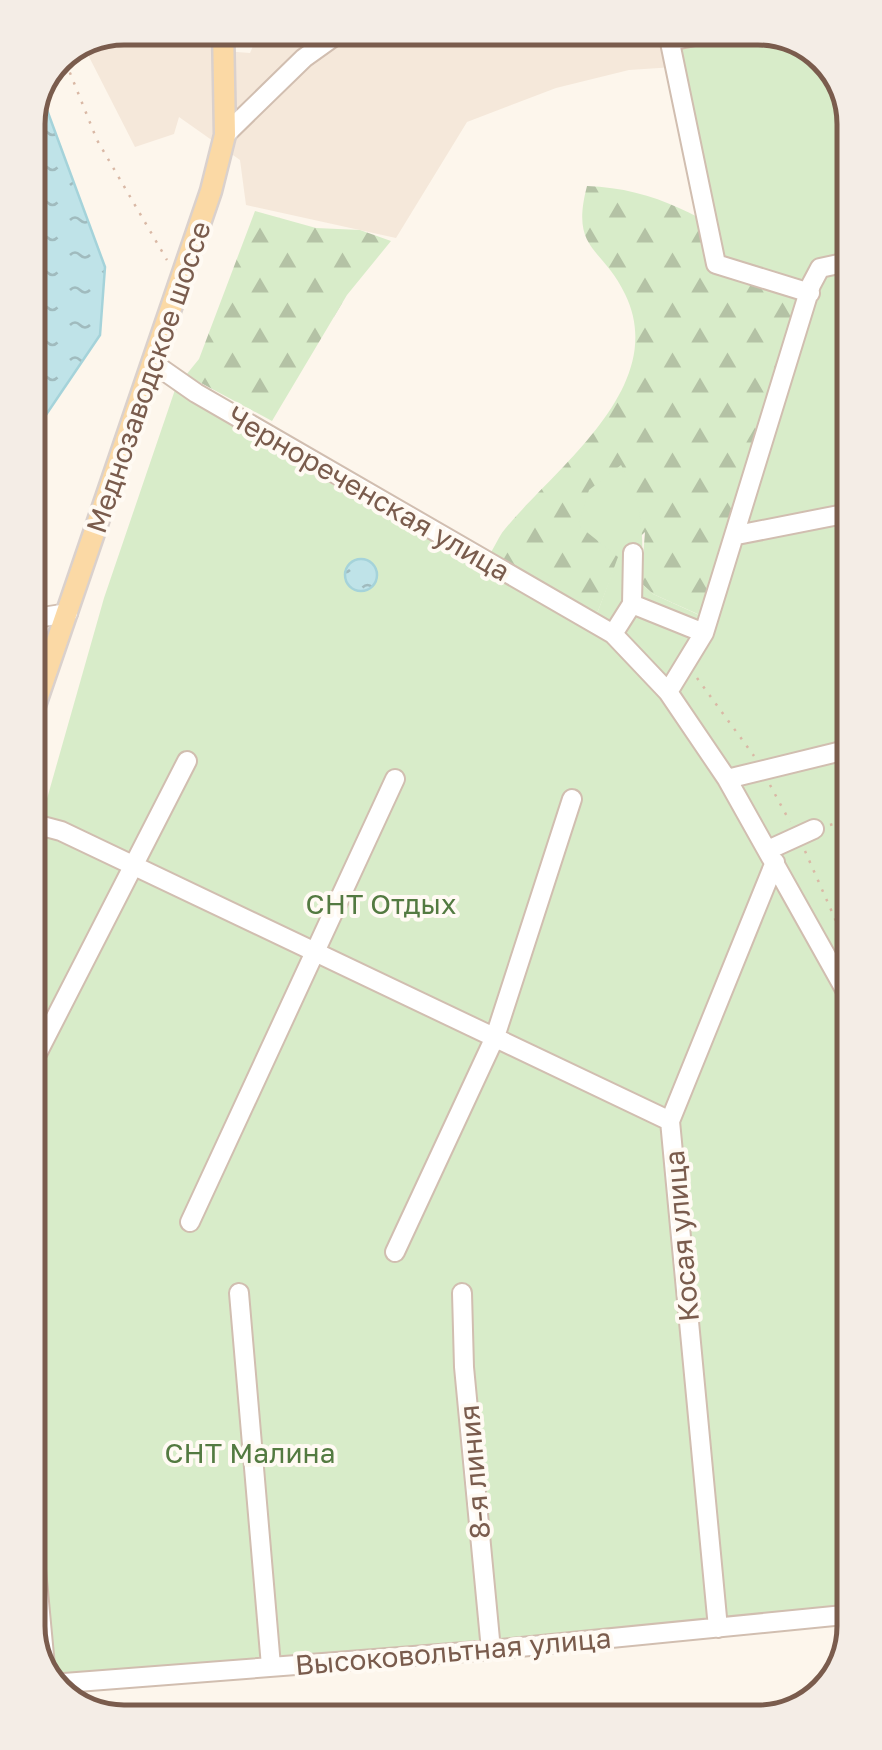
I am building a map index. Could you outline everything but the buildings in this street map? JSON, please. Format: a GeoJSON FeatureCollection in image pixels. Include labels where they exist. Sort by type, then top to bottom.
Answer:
{"type":"FeatureCollection","features":[{"type":"Feature","properties":{"kind":"main road","name":"Меднозаводское шоссе"},"geometry":{"type":"LineString","coordinates":[[45,678],[154,364],[225,135],[224,45]]}},
{"type":"Feature","properties":{"kind":"street"},"geometry":{"type":"LineString","coordinates":[[225,135],[322,45]]}},
{"type":"Feature","properties":{"kind":"street"},"geometry":{"type":"LineString","coordinates":[[670,45],[716,264],[810,293]]}},
{"type":"Feature","properties":{"kind":"street"},"geometry":{"type":"LineString","coordinates":[[668,692],[704,634],[810,293],[820,268],[837,264]]}},
{"type":"Feature","properties":{"kind":"street","name":"Чернореченская улица"},"geometry":{"type":"LineString","coordinates":[[154,364],[196,393],[613,634],[668,692],[726,779],[837,975]]}},
{"type":"Feature","properties":{"kind":"street"},"geometry":{"type":"LineString","coordinates":[[737,535],[837,515]]}},
{"type":"Feature","properties":{"kind":"street"},"geometry":{"type":"LineString","coordinates":[[613,634],[632,604],[633,553]]}},
{"type":"Feature","properties":{"kind":"street"},"geometry":{"type":"LineString","coordinates":[[632,604],[704,634]]}},
{"type":"Feature","properties":{"kind":"street"},"geometry":{"type":"LineString","coordinates":[[45,617],[68,613]]}},
{"type":"Feature","properties":{"kind":"street"},"geometry":{"type":"LineString","coordinates":[[726,779],[837,751]]}},
{"type":"Feature","properties":{"kind":"street"},"geometry":{"type":"LineString","coordinates":[[45,1038],[187,761]]}},
{"type":"Feature","properties":{"kind":"street"},"geometry":{"type":"LineString","coordinates":[[190,1222],[395,779]]}},
{"type":"Feature","properties":{"kind":"street"},"geometry":{"type":"LineString","coordinates":[[395,1252],[495,1037],[572,799]]}},
{"type":"Feature","properties":{"kind":"street"},"geometry":{"type":"LineString","coordinates":[[45,827],[670,1121]]}},
{"type":"Feature","properties":{"kind":"street"},"geometry":{"type":"LineString","coordinates":[[772,856],[806,833]]}},
{"type":"Feature","properties":{"kind":"street","name":"Косая улица"},"geometry":{"type":"LineString","coordinates":[[718,1628],[670,1121],[772,856]]}},
{"type":"Feature","properties":{"kind":"street"},"geometry":{"type":"LineString","coordinates":[[238,1293],[271,1666]]}},
{"type":"Feature","properties":{"kind":"street","name":"8-я линия"},"geometry":{"type":"LineString","coordinates":[[462,1293],[464,1367],[491,1650]]}},
{"type":"Feature","properties":{"kind":"street","name":"Высоковольтная улица"},"geometry":{"type":"LineString","coordinates":[[69,1682],[491,1650],[837,1616]]}},
{"type":"Feature","properties":{"kind":"path"},"geometry":{"type":"LineString","coordinates":[[68,68],[97,140],[180,283]]}},
{"type":"Feature","properties":{"kind":"path"},"geometry":{"type":"LineString","coordinates":[[685,664],[806,833],[837,917]]}},
{"type":"Feature","properties":{"kind":"path"},"geometry":{"type":"LineString","coordinates":[[806,833],[837,823]]}},
{"type":"Feature","properties":{"kind":"shaded area"},"geometry":{"type":"Polygon","coordinates":[[[124,45],[224,45],[224,51],[250,53],[254,45],[670,45],[674,67],[629,70],[556,88],[467,122],[396,238],[246,205],[240,160],[179,117],[174,134],[135,147],[88,54],[94,51],[124,45]]]}},
{"type":"Feature","properties":{"kind":"green space"},"geometry":{"type":"Polygon","coordinates":[[[671,45],[763,45],[788,51],[821,76],[831,94],[837,124],[837,1615],[69,1682],[51,1656],[45,1626],[45,806],[104,598],[178,381],[586,619],[598,611],[618,557],[578,525],[589,490],[621,465],[641,522],[641,583],[653,594],[708,619],[808,294],[716,264],[671,45]]]}},
{"type":"Feature","properties":{"kind":"green space"},"geometry":{"type":"Polygon","coordinates":[[[587,186],[620,189],[679,208],[732,238],[808,294],[702,616],[653,594],[641,583],[645,532],[619,557],[598,611],[586,619],[485,560],[505,529],[601,422],[621,392],[633,361],[635,328],[625,294],[585,236],[583,207],[587,186]]]}},
{"type":"Feature","properties":{"kind":"green space"},"geometry":{"type":"Polygon","coordinates":[[[255,211],[316,228],[360,230],[391,241],[347,295],[272,421],[186,375],[199,359],[255,211]]]}},
{"type":"Feature","properties":{"kind":"water"},"geometry":{"type":"Polygon","coordinates":[[[47,110],[105,267],[100,335],[45,416],[47,110]]]}},
{"type":"Feature","properties":{"kind":"water"},"geometry":{"type":"Polygon","coordinates":[[[361,559],[372,564],[377,575],[372,586],[361,591],[350,586],[345,575],[350,564],[361,559]]]}},
{"type":"Feature","properties":{"kind":"park label","name":"СНТ Отдых"},"geometry":{"type":"Point","coordinates":[381,903]}},
{"type":"Feature","properties":{"kind":"park label","name":"СНТ Малина"},"geometry":{"type":"Point","coordinates":[250,1452]}}]}
